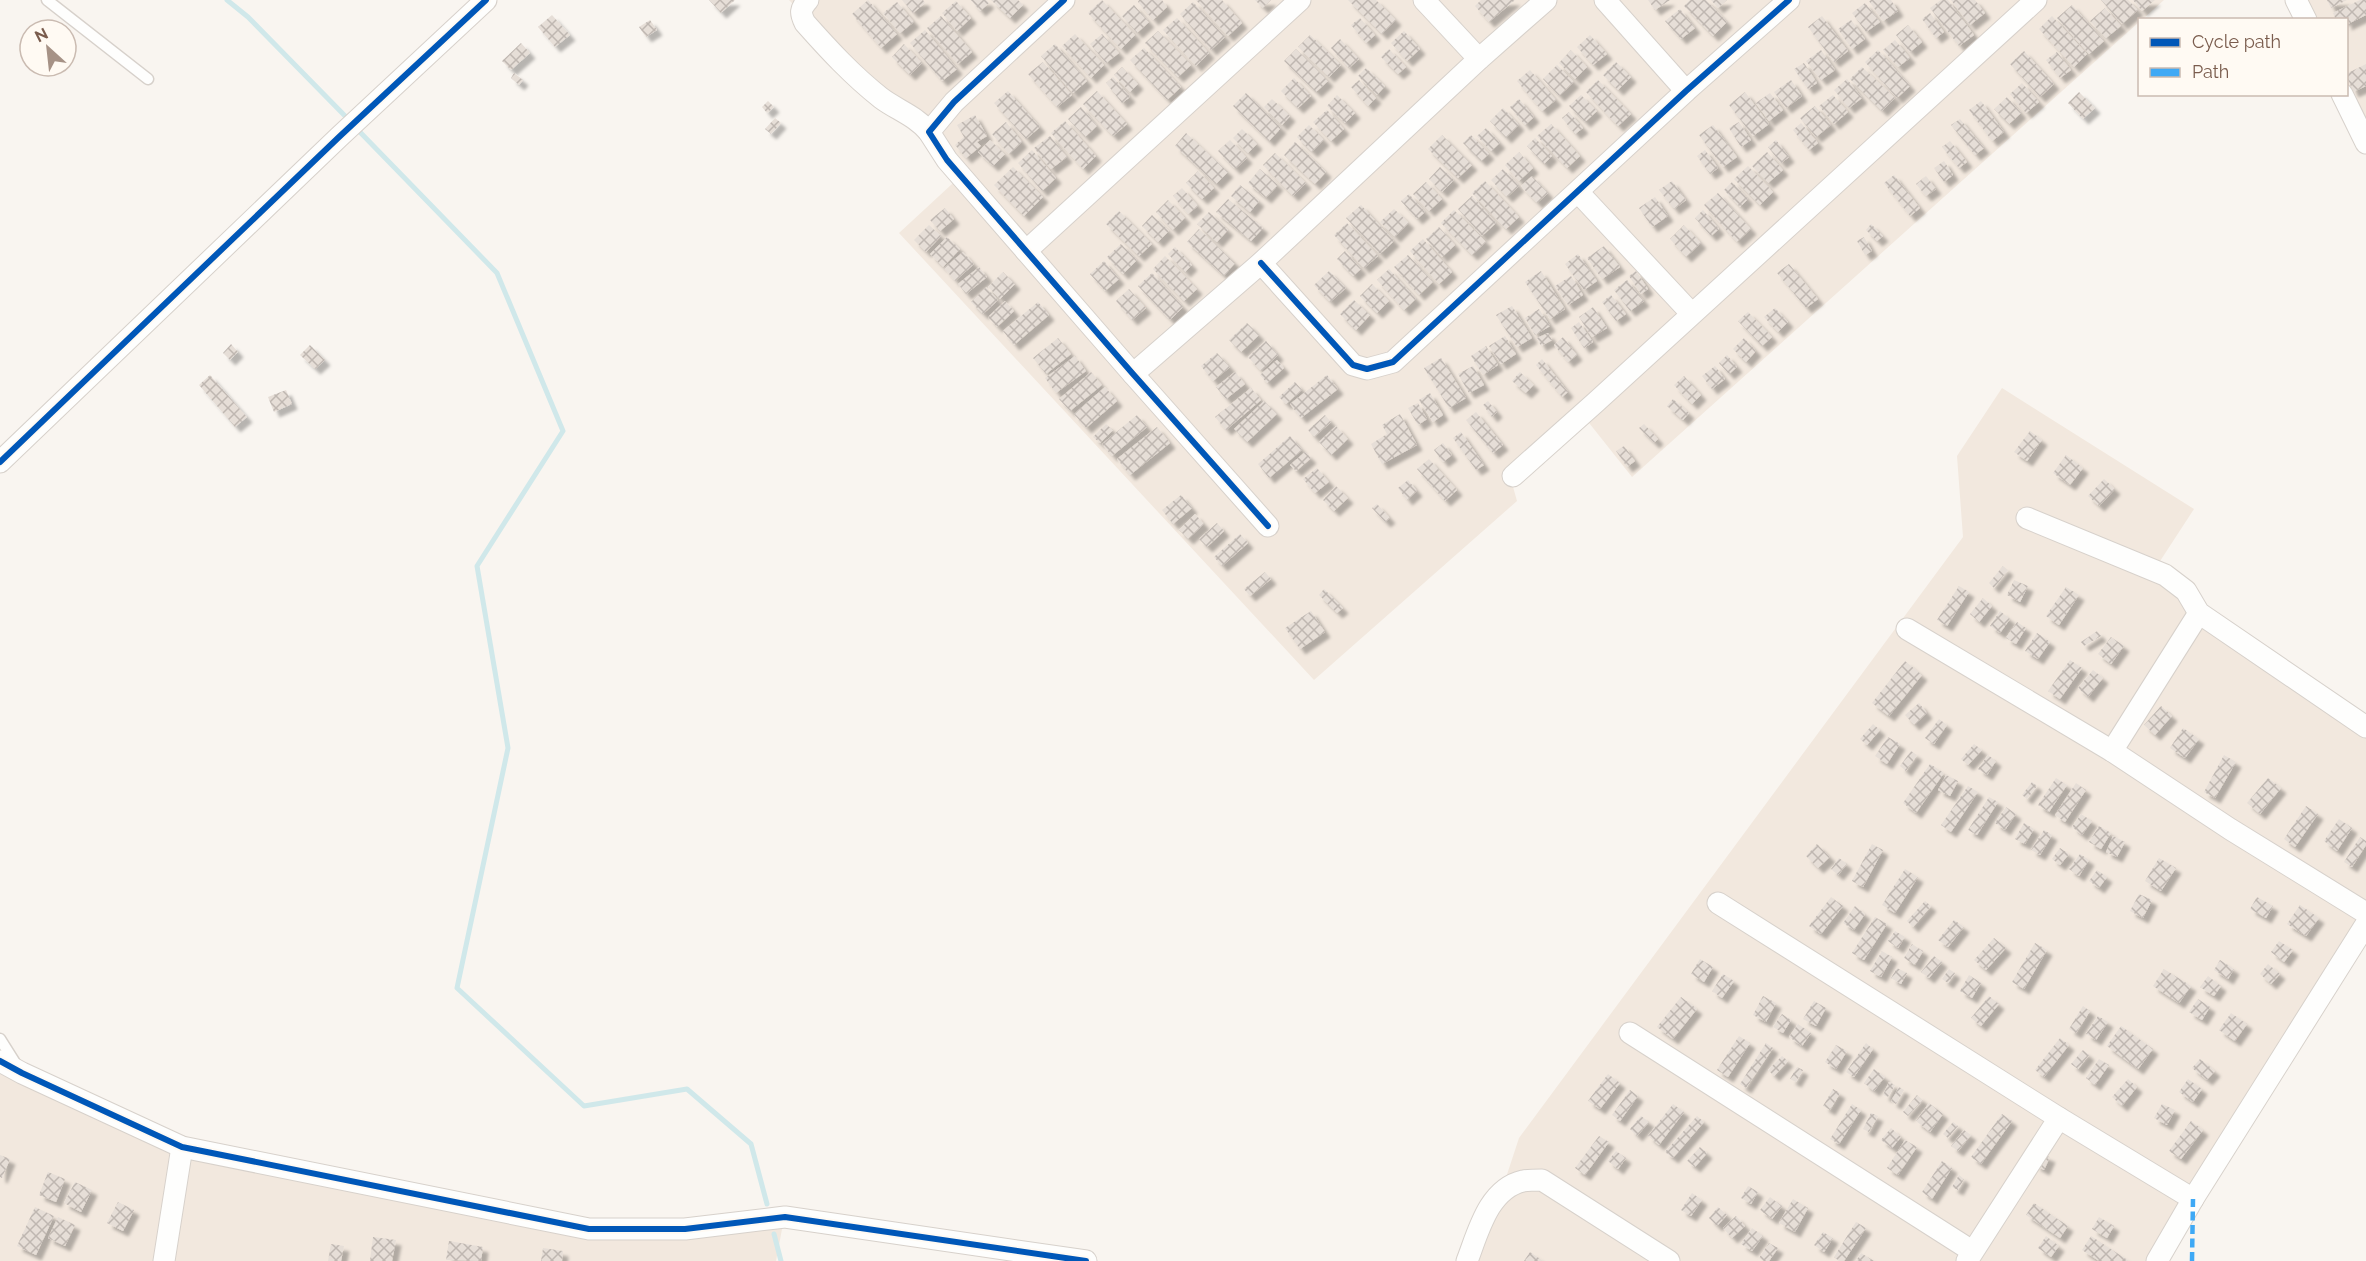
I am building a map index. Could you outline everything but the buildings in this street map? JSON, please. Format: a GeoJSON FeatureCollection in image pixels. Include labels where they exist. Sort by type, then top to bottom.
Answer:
{"type":"FeatureCollection","features":[{"type":"Feature","properties":{"kind":"street"},"geometry":{"type":"LineString","coordinates":[[0,462],[339,137],[486,0]]}},
{"type":"Feature","properties":{"kind":"street"},"geometry":{"type":"LineString","coordinates":[[808,0],[801,7],[801,15],[805,23],[845,67],[888,104],[921,121],[947,160],[1268,526]]}},
{"type":"Feature","properties":{"kind":"street"},"geometry":{"type":"LineString","coordinates":[[929,132],[948,107],[1064,0]]}},
{"type":"Feature","properties":{"kind":"street"},"geometry":{"type":"LineString","coordinates":[[1026,251],[1300,0]]}},
{"type":"Feature","properties":{"kind":"street"},"geometry":{"type":"LineString","coordinates":[[1424,0],[1479,59]]}},
{"type":"Feature","properties":{"kind":"street"},"geometry":{"type":"LineString","coordinates":[[1133,374],[1261,262],[1479,59],[1546,0]]}},
{"type":"Feature","properties":{"kind":"street"},"geometry":{"type":"LineString","coordinates":[[1605,0],[1686,92]]}},
{"type":"Feature","properties":{"kind":"street"},"geometry":{"type":"LineString","coordinates":[[1261,262],[1353,365],[1367,369],[1393,362],[1407,352],[1686,92],[1789,0]]}},
{"type":"Feature","properties":{"kind":"street"},"geometry":{"type":"LineString","coordinates":[[1513,476],[2036,0]]}},
{"type":"Feature","properties":{"kind":"street"},"geometry":{"type":"LineString","coordinates":[[2296,0],[2305,18]]}},
{"type":"Feature","properties":{"kind":"street"},"geometry":{"type":"LineString","coordinates":[[2343,96],[2366,143]]}},
{"type":"Feature","properties":{"kind":"street"},"geometry":{"type":"LineString","coordinates":[[1578,192],[1691,313]]}},
{"type":"Feature","properties":{"kind":"street"},"geometry":{"type":"LineString","coordinates":[[2027,518],[2165,575],[2186,591],[2199,613],[2366,727]]}},
{"type":"Feature","properties":{"kind":"street"},"geometry":{"type":"LineString","coordinates":[[2112,751],[2199,613]]}},
{"type":"Feature","properties":{"kind":"street"},"geometry":{"type":"LineString","coordinates":[[1907,629],[2112,751],[2230,829],[2366,913]]}},
{"type":"Feature","properties":{"kind":"street"},"geometry":{"type":"LineString","coordinates":[[1719,903],[2059,1118],[2193,1199]]}},
{"type":"Feature","properties":{"kind":"street"},"geometry":{"type":"LineString","coordinates":[[2157,1261],[2193,1199],[2366,924]]}},
{"type":"Feature","properties":{"kind":"street"},"geometry":{"type":"LineString","coordinates":[[1630,1033],[1970,1256],[2059,1118]]}},
{"type":"Feature","properties":{"kind":"street"},"geometry":{"type":"LineString","coordinates":[[0,1061],[182,1147],[589,1229],[685,1229],[785,1217],[1086,1261]]}},
{"type":"Feature","properties":{"kind":"street"},"geometry":{"type":"LineString","coordinates":[[164,1261],[182,1147]]}},
{"type":"Feature","properties":{"kind":"street"},"geometry":{"type":"LineString","coordinates":[[1467,1261],[1487,1210],[1502,1192],[1521,1181],[1542,1180],[1669,1261]]}},
{"type":"Feature","properties":{"kind":"lane"},"geometry":{"type":"LineString","coordinates":[[47,0],[148,79]]}},
{"type":"Feature","properties":{"kind":"lane"},"geometry":{"type":"LineString","coordinates":[[0,1038],[22,1073]]}},
{"type":"Feature","properties":{"kind":"shaded area"},"geometry":{"type":"Polygon","coordinates":[[[789,0],[2164,0],[2144,18],[2138,18],[2138,23],[1632,477],[1578,409],[1508,469],[1517,501],[1314,680],[899,233],[965,172],[789,0]]]}},
{"type":"Feature","properties":{"kind":"shaded area"},"geometry":{"type":"Polygon","coordinates":[[[2304,0],[2366,0],[2366,127],[2348,89],[2348,18],[2313,18],[2304,0]]]}},
{"type":"Feature","properties":{"kind":"shaded area"},"geometry":{"type":"Polygon","coordinates":[[[2002,388],[2194,509],[2149,578],[2162,583],[2366,737],[2366,913],[2149,1261],[1476,1261],[1519,1138],[1963,537],[1957,456],[2002,388]]]}},
{"type":"Feature","properties":{"kind":"shaded area"},"geometry":{"type":"Polygon","coordinates":[[[0,1063],[190,1157],[591,1236],[783,1224],[776,1261],[0,1261],[0,1063]]]}},
{"type":"Feature","properties":{"kind":"waterway"},"geometry":{"type":"LineString","coordinates":[[227,0],[248,17],[350,121]]}},
{"type":"Feature","properties":{"kind":"waterway"},"geometry":{"type":"LineString","coordinates":[[356,128],[497,273],[563,431],[477,566],[508,748],[457,988],[584,1106],[687,1089],[751,1144],[767,1204]]}},
{"type":"Feature","properties":{"kind":"waterway"},"geometry":{"type":"LineString","coordinates":[[774,1234],[781,1261]]}},
{"type":"Feature","properties":{"kind":"marked path"},"geometry":{"type":"LineString","coordinates":[[2192,1261],[2193,1199]]}},
{"type":"Feature","properties":{"kind":"cycle path"},"geometry":{"type":"LineString","coordinates":[[0,462],[339,137],[486,0]]}},
{"type":"Feature","properties":{"kind":"cycle path"},"geometry":{"type":"LineString","coordinates":[[1064,0],[954,102],[929,132],[947,160],[1268,526]]}},
{"type":"Feature","properties":{"kind":"cycle path"},"geometry":{"type":"LineString","coordinates":[[1261,263],[1353,365],[1367,369],[1393,362],[1686,91],[1789,0]]}},
{"type":"Feature","properties":{"kind":"cycle path"},"geometry":{"type":"LineString","coordinates":[[0,1061],[182,1147],[589,1229],[685,1229],[785,1217],[1086,1261]]}}]}
